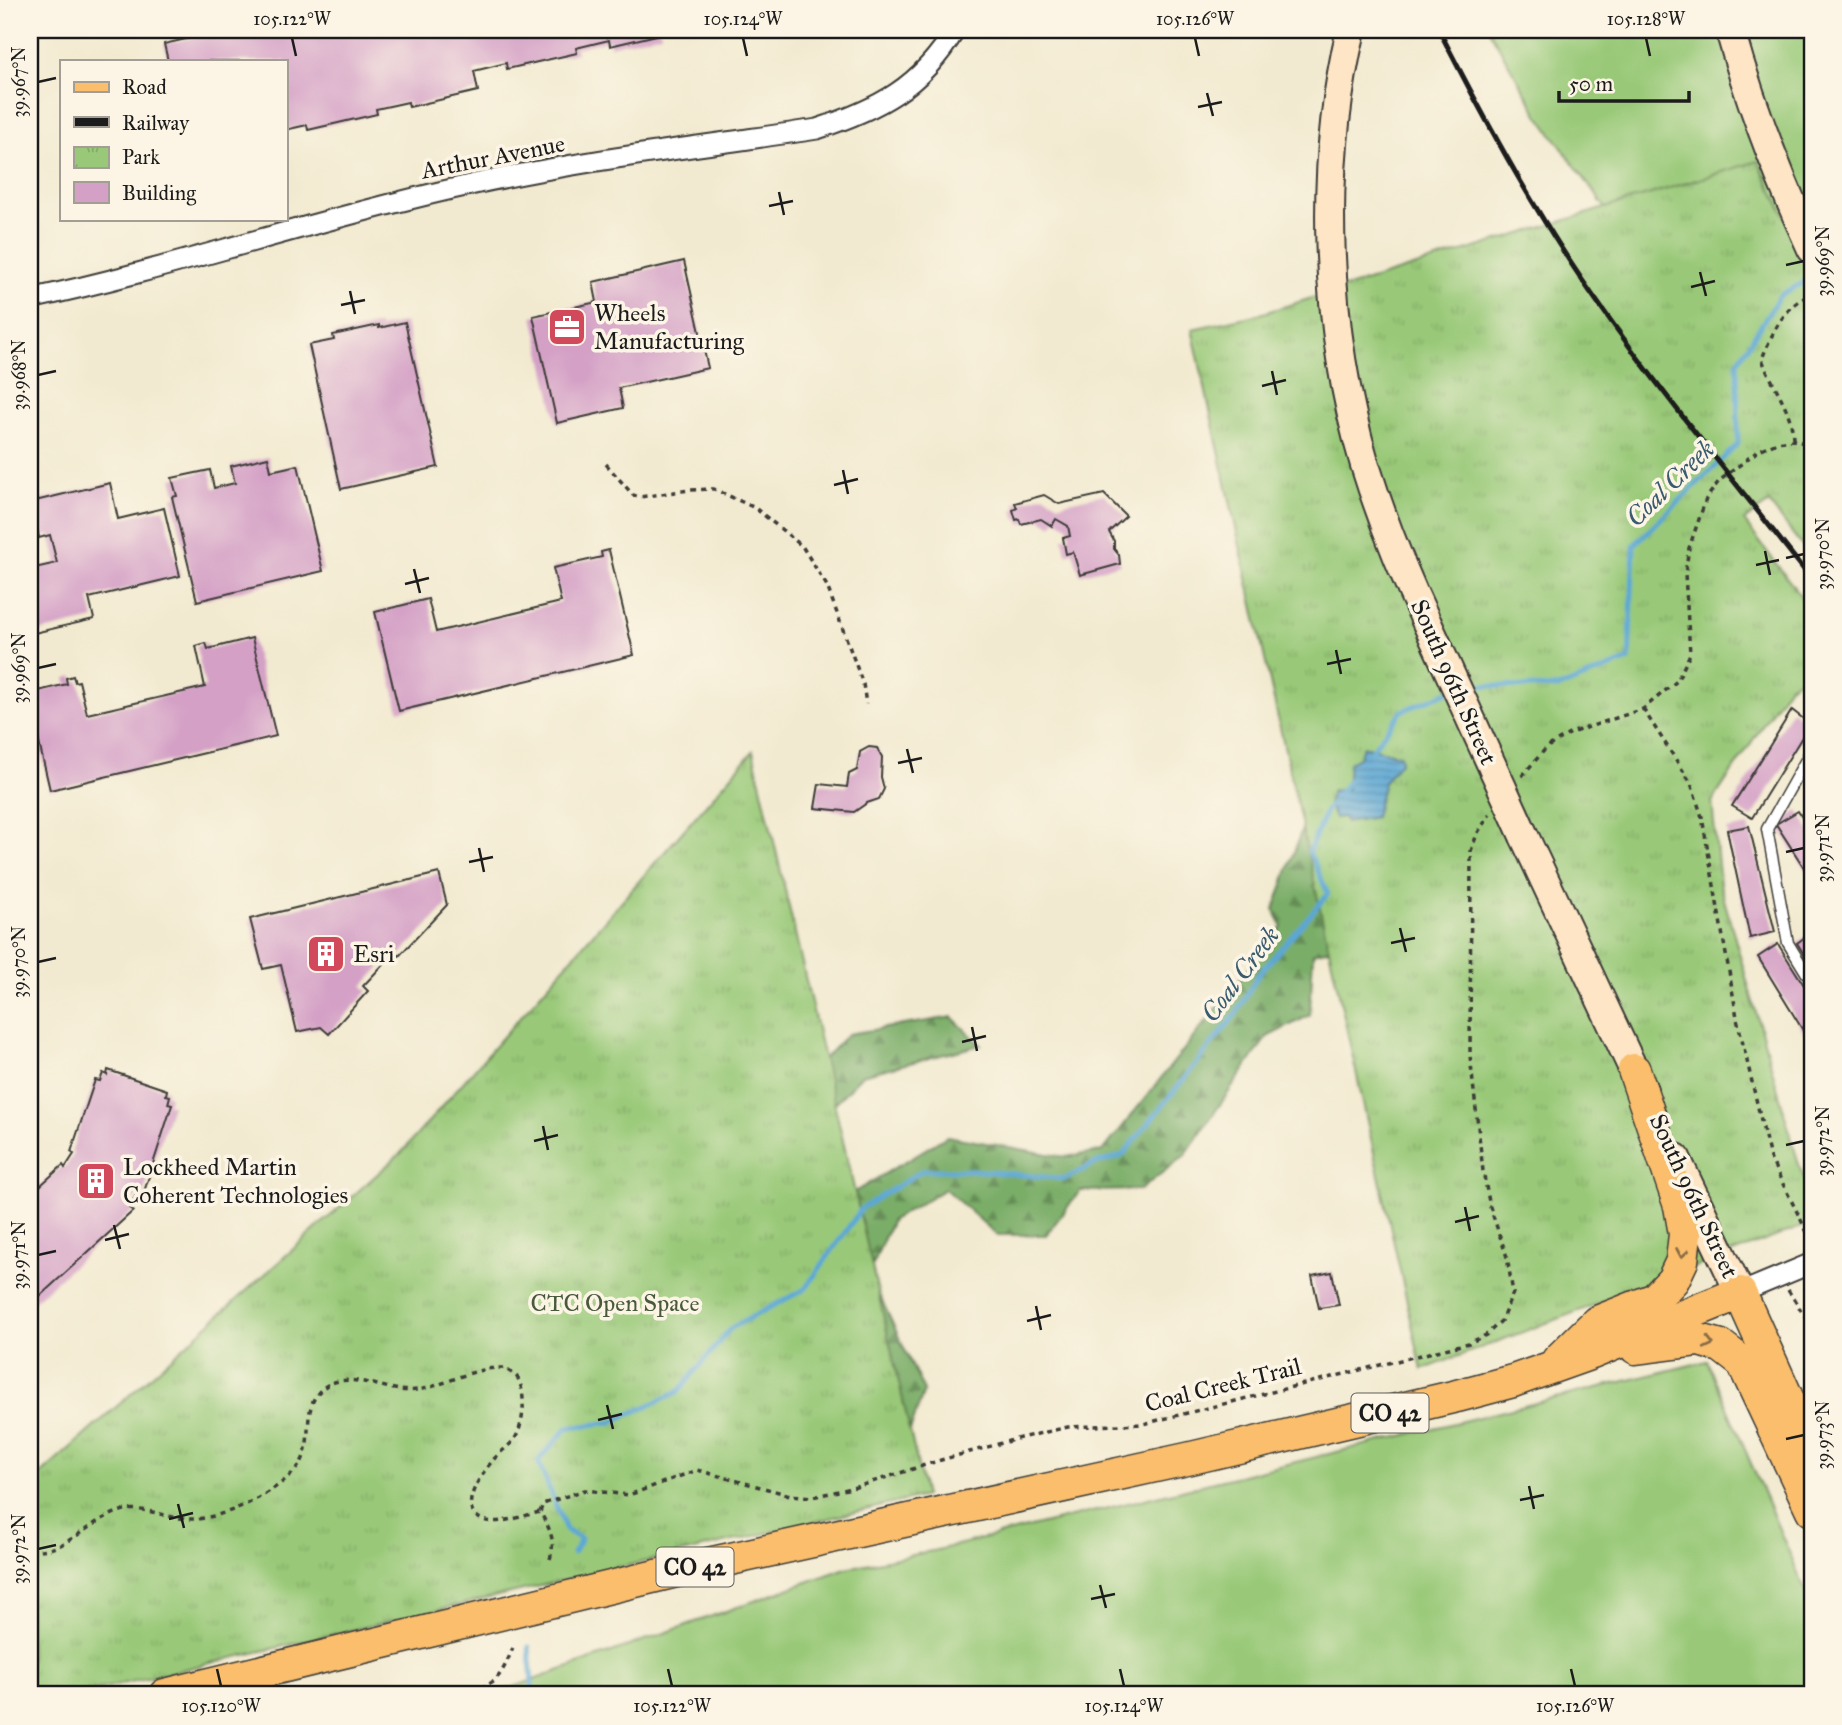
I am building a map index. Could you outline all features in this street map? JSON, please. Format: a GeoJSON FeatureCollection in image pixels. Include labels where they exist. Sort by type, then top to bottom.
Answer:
{"type":"FeatureCollection","features":[{"type":"Feature","properties":{"kind":"main road"},"geometry":{"type":"LineString","coordinates":[[1730,30],[1774,166],[1811,247]]}},
{"type":"Feature","properties":{"kind":"main road","name":"South 96th Street"},"geometry":{"type":"LineString","coordinates":[[1351,31],[1340,85],[1331,193],[1335,303],[1352,410],[1365,463],[1400,565],[1524,836],[1740,1293]]}},
{"type":"Feature","properties":{"kind":"main road"},"geometry":{"type":"LineString","coordinates":[[1550,1368],[1597,1322],[1655,1299],[1673,1280],[1682,1261],[1685,1234],[1680,1206],[1634,1070]]}},
{"type":"Feature","properties":{"kind":"main road"},"geometry":{"type":"LineString","coordinates":[[1740,1293],[1812,1453]]}},
{"type":"Feature","properties":{"kind":"main road","name":"CO 42"},"geometry":{"type":"LineString","coordinates":[[165,1695],[685,1569],[1381,1415],[1468,1393],[1592,1353],[1740,1293]]}},
{"type":"Feature","properties":{"kind":"main road"},"geometry":{"type":"LineString","coordinates":[[1592,1353],[1699,1340],[1721,1346],[1743,1363],[1752,1378],[1812,1510]]}},
{"type":"Feature","properties":{"kind":"street","name":"Arthur Avenue"},"geometry":{"type":"LineString","coordinates":[[30,299],[196,258],[344,214],[464,186],[560,168],[817,129],[858,116],[895,96],[920,76],[951,36]]}},
{"type":"Feature","properties":{"kind":"street"},"geometry":{"type":"LineString","coordinates":[[1740,1293],[1812,1264]]}},
{"type":"Feature","properties":{"kind":"lane"},"geometry":{"type":"LineString","coordinates":[[1812,749],[1767,829],[1788,943],[1812,982]]}},
{"type":"Feature","properties":{"kind":"path"},"geometry":{"type":"LineString","coordinates":[[1793,440],[1789,413],[1779,396],[1777,386],[1769,379],[1762,359],[1774,329],[1799,301],[1812,295]]}},
{"type":"Feature","properties":{"kind":"path"},"geometry":{"type":"LineString","coordinates":[[1547,747],[1571,733],[1643,709],[1677,681],[1690,654],[1685,574],[1689,548],[1706,499],[1719,481],[1759,450],[1777,442],[1793,440],[1812,445]]}},
{"type":"Feature","properties":{"kind":"path"},"geometry":{"type":"LineString","coordinates":[[606,464],[633,495],[640,497],[714,489],[755,509],[802,546],[827,586],[863,684],[866,704]]}},
{"type":"Feature","properties":{"kind":"path"},"geometry":{"type":"LineString","coordinates":[[1643,709],[1691,783],[1698,806],[1738,1023],[1770,1158],[1812,1242]]}},
{"type":"Feature","properties":{"kind":"path","name":"Coal Creek Trail"},"geometry":{"type":"LineString","coordinates":[[540,1512],[543,1504],[577,1491],[596,1489],[629,1495],[697,1470],[790,1495],[812,1497],[856,1487],[1020,1438],[1068,1427],[1143,1423],[1469,1343],[1486,1335],[1501,1321],[1513,1293],[1507,1257],[1490,1207],[1483,1171],[1469,1056],[1471,850]]}},
{"type":"Feature","properties":{"kind":"path"},"geometry":{"type":"LineString","coordinates":[[1779,1277],[1804,1315],[1812,1319]]}},
{"type":"Feature","properties":{"kind":"path"},"geometry":{"type":"LineString","coordinates":[[30,1551],[55,1547],[103,1517],[125,1510],[150,1511],[189,1519],[224,1515],[249,1502],[280,1483],[299,1466],[308,1443],[311,1406],[323,1388],[345,1380],[372,1382],[401,1390],[424,1389],[482,1370],[504,1368],[517,1377],[523,1399],[523,1415],[515,1439],[477,1483],[471,1494],[471,1507],[478,1517],[489,1521],[540,1512],[552,1534],[554,1546],[550,1559]]}},
{"type":"Feature","properties":{"kind":"path"},"geometry":{"type":"LineString","coordinates":[[451,1695],[480,1688],[500,1677],[513,1648]]}},
{"type":"Feature","properties":{"kind":"green space"},"geometry":{"type":"Polygon","coordinates":[[[1489,30],[1812,30],[1812,223],[1672,300],[1539,116],[1489,30]]]}},
{"type":"Feature","properties":{"kind":"green space"},"geometry":{"type":"Polygon","coordinates":[[[1758,161],[1812,271],[1812,559],[1769,503],[1744,521],[1812,611],[1812,670],[1788,687],[1712,802],[1720,885],[1799,1165],[1812,1197],[1812,1223],[1422,1370],[1192,329],[1260,314],[1758,161]]]}},
{"type":"Feature","properties":{"kind":"green space","name":"CTC Open Space"},"geometry":{"type":"Polygon","coordinates":[[[753,751],[925,1496],[74,1695],[30,1695],[30,1484],[402,1152],[753,751]]]}},
{"type":"Feature","properties":{"kind":"green space"},"geometry":{"type":"Polygon","coordinates":[[[1307,814],[1359,942],[1313,953],[1310,1015],[1267,1037],[1185,1155],[1140,1190],[1080,1191],[1046,1235],[997,1235],[945,1189],[892,1220],[869,1273],[924,1391],[902,1453],[676,1210],[848,1034],[952,1017],[981,1045],[862,1075],[782,1159],[851,1194],[947,1136],[1065,1157],[1103,1151],[1282,926],[1274,910],[1307,814]]]}},
{"type":"Feature","properties":{"kind":"green space"},"geometry":{"type":"Polygon","coordinates":[[[1707,1361],[1812,1606],[1812,1695],[483,1695],[511,1688],[846,1568],[937,1550],[1707,1361]]]}},
{"type":"Feature","properties":{"kind":"water"},"geometry":{"type":"Polygon","coordinates":[[[1363,746],[1400,755],[1401,761],[1384,782],[1375,817],[1346,822],[1343,817],[1335,818],[1328,804],[1332,791],[1347,789],[1349,763],[1359,758],[1363,746]]]}},
{"type":"Feature","properties":{"kind":"building"},"geometry":{"type":"Polygon","coordinates":[[[226,30],[660,30],[661,34],[610,46],[609,40],[576,48],[577,53],[507,69],[506,63],[474,71],[478,91],[409,107],[408,102],[376,109],[377,114],[308,130],[307,125],[287,130],[287,60],[168,60],[164,44],[226,30]]]}},
{"type":"Feature","properties":{"kind":"building"},"geometry":{"type":"Polygon","coordinates":[[[684,261],[708,368],[619,388],[623,408],[557,423],[533,316],[597,302],[593,282],[684,261]]]}},
{"type":"Feature","properties":{"kind":"building"},"geometry":{"type":"Polygon","coordinates":[[[405,322],[438,467],[341,489],[309,345],[334,340],[333,335],[405,322]]]}},
{"type":"Feature","properties":{"kind":"building"},"geometry":{"type":"Polygon","coordinates":[[[268,457],[271,471],[298,465],[323,571],[197,601],[172,497],[177,496],[172,478],[210,470],[214,488],[235,483],[231,466],[268,457]]]}},
{"type":"Feature","properties":{"kind":"building"},"geometry":{"type":"Polygon","coordinates":[[[110,483],[118,519],[164,508],[180,576],[89,598],[94,619],[30,634],[30,604],[33,603],[30,569],[57,563],[50,535],[39,538],[31,502],[110,483]]]}},
{"type":"Feature","properties":{"kind":"building"},"geometry":{"type":"Polygon","coordinates":[[[1104,494],[1126,516],[1109,532],[1120,564],[1080,575],[1073,552],[1066,554],[1063,538],[1070,536],[1068,526],[1056,519],[1052,526],[1041,519],[1021,524],[1019,519],[1016,520],[1013,510],[1017,508],[1015,503],[1044,495],[1059,504],[1104,494]]]}},
{"type":"Feature","properties":{"kind":"building"},"geometry":{"type":"Polygon","coordinates":[[[609,550],[634,655],[399,711],[375,612],[428,599],[436,632],[561,602],[553,568],[602,557],[601,552],[609,550]]]}},
{"type":"Feature","properties":{"kind":"building"},"geometry":{"type":"Polygon","coordinates":[[[252,638],[276,736],[50,790],[30,704],[30,693],[67,684],[66,678],[73,676],[75,682],[79,681],[87,714],[205,687],[196,646],[206,643],[208,649],[252,638]]]}},
{"type":"Feature","properties":{"kind":"building"},"geometry":{"type":"Polygon","coordinates":[[[1792,710],[1810,724],[1752,818],[1732,806],[1792,710]]]}},
{"type":"Feature","properties":{"kind":"building"},"geometry":{"type":"Polygon","coordinates":[[[869,747],[877,748],[882,757],[881,777],[884,789],[879,799],[854,812],[815,808],[819,784],[847,787],[849,774],[857,770],[860,752],[869,747]]]}},
{"type":"Feature","properties":{"kind":"building"},"geometry":{"type":"Polygon","coordinates":[[[1798,811],[1812,833],[1812,880],[1776,824],[1798,811]]]}},
{"type":"Feature","properties":{"kind":"building"},"geometry":{"type":"Polygon","coordinates":[[[1749,826],[1775,932],[1750,938],[1727,830],[1749,826]]]}},
{"type":"Feature","properties":{"kind":"building","name":"Esri"},"geometry":{"type":"Polygon","coordinates":[[[439,873],[447,905],[399,956],[395,952],[363,986],[368,991],[329,1034],[321,1027],[297,1032],[281,965],[263,969],[250,919],[439,873]]]}},
{"type":"Feature","properties":{"kind":"building"},"geometry":{"type":"Polygon","coordinates":[[[1812,932],[1812,967],[1797,943],[1812,932]]]}},
{"type":"Feature","properties":{"kind":"building"},"geometry":{"type":"Polygon","coordinates":[[[1778,944],[1812,998],[1812,1045],[1758,957],[1778,944]]]}},
{"type":"Feature","properties":{"kind":"building","name":"Lockheed Martin Coherent Technologies"},"geometry":{"type":"Polygon","coordinates":[[[108,1070],[167,1090],[166,1095],[170,1096],[168,1104],[172,1105],[142,1198],[136,1195],[129,1208],[133,1211],[30,1305],[30,1195],[63,1165],[65,1168],[74,1154],[71,1152],[95,1080],[100,1081],[103,1073],[107,1075],[108,1070]]]}},
{"type":"Feature","properties":{"kind":"building"},"geometry":{"type":"Polygon","coordinates":[[[1332,1272],[1339,1305],[1319,1308],[1312,1276],[1332,1272]]]}},
{"type":"Feature","properties":{"kind":"waterway","name":"Coal Creek"},"geometry":{"type":"LineString","coordinates":[[1466,685],[1558,688],[1629,660],[1634,545],[1738,444],[1737,363],[1780,295],[1812,278]]}},
{"type":"Feature","properties":{"kind":"waterway","name":"Coal Creek"},"geometry":{"type":"LineString","coordinates":[[1369,753],[1402,711],[1450,691]]}},
{"type":"Feature","properties":{"kind":"waterway","name":"Coal Creek"},"geometry":{"type":"LineString","coordinates":[[1338,795],[1351,778]]}},
{"type":"Feature","properties":{"kind":"waterway","name":"Coal Creek"},"geometry":{"type":"LineString","coordinates":[[573,1553],[581,1539],[566,1530],[538,1461],[567,1428],[612,1422],[678,1392],[731,1328],[805,1289],[862,1208],[923,1170],[972,1170],[1065,1179],[1096,1163],[1122,1156],[1236,1014],[1258,975],[1328,894],[1309,851],[1332,803]]}},
{"type":"Feature","properties":{"kind":"waterway","name":"Coal Creek"},"geometry":{"type":"LineString","coordinates":[[529,1647],[533,1695]]}},
{"type":"Feature","properties":{"kind":"railway"},"geometry":{"type":"LineString","coordinates":[[1439,30],[1516,173],[1580,277],[1654,379],[1812,580]]}},
{"type":"Feature","properties":{"kind":"place","name":"Wheels Manufacturing"},"geometry":{"type":"Point","coordinates":[567,327]}},
{"type":"Feature","properties":{"kind":"place","name":"Esri"},"geometry":{"type":"Point","coordinates":[326,954]}},
{"type":"Feature","properties":{"kind":"place","name":"Lockheed Martin Coherent Technologies"},"geometry":{"type":"Point","coordinates":[96,1181]}}]}
